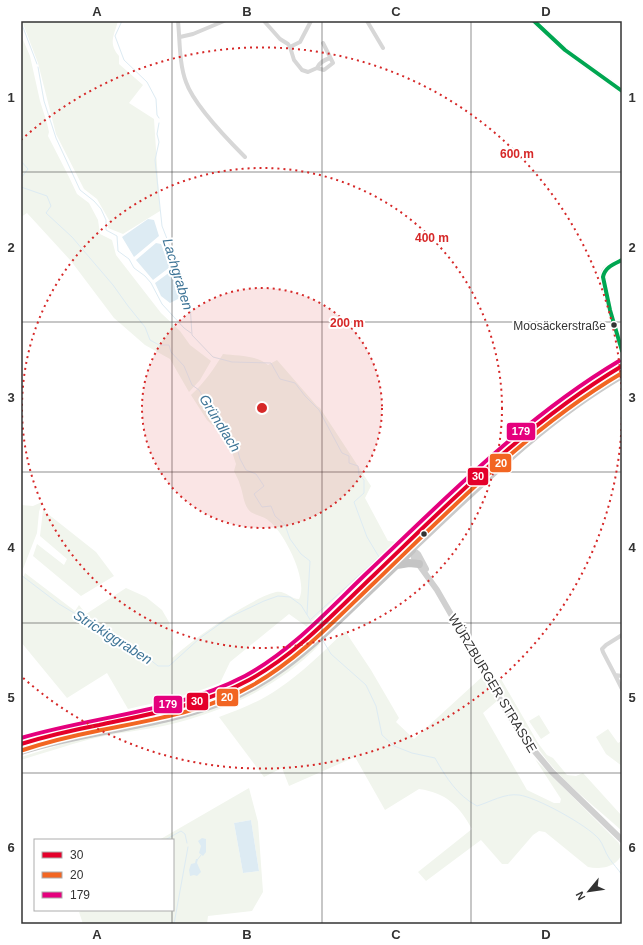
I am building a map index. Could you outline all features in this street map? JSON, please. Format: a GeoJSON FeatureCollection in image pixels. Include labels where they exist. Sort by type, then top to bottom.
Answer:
{"type":"FeatureCollection","features":[{"type":"Feature","properties":{"kind":"highway"},"geometry":{"type":"LineString","coordinates":[[21,744],[66,731],[165,711],[198,702],[220,694],[247,681],[314,637],[396,565],[409,547]]}},
{"type":"Feature","properties":{"kind":"highway"},"geometry":{"type":"LineString","coordinates":[[322,630],[409,547]]}},
{"type":"Feature","properties":{"kind":"highway"},"geometry":{"type":"LineString","coordinates":[[396,565],[409,563],[419,564]]}},
{"type":"Feature","properties":{"kind":"highway"},"geometry":{"type":"LineString","coordinates":[[21,751],[79,736],[170,718],[220,702],[244,692],[270,677],[300,656],[314,637]]}},
{"type":"Feature","properties":{"kind":"main road"},"geometry":{"type":"LineString","coordinates":[[534,21],[565,50],[622,91]]}},
{"type":"Feature","properties":{"kind":"main road"},"geometry":{"type":"LineString","coordinates":[[622,260],[606,269],[603,275],[603,282],[622,350]]}},
{"type":"Feature","properties":{"kind":"main road"},"geometry":{"type":"LineString","coordinates":[[617,334],[622,340]]}},
{"type":"Feature","properties":{"kind":"main road"},"geometry":{"type":"LineString","coordinates":[[409,547],[480,474],[532,428],[571,398],[622,366]]}},
{"type":"Feature","properties":{"kind":"main road"},"geometry":{"type":"LineString","coordinates":[[409,547],[532,439],[582,400],[622,376]]}},
{"type":"Feature","properties":{"kind":"main road","name":"WÜRZBURGER STRASSE"},"geometry":{"type":"LineString","coordinates":[[409,547],[414,558],[437,590]]}},
{"type":"Feature","properties":{"kind":"main road","name":"WÜRZBURGER STRASSE"},"geometry":{"type":"LineString","coordinates":[[409,547],[420,557],[437,590],[509,715],[534,752],[552,772],[622,840]]}},
{"type":"Feature","properties":{"kind":"street"},"geometry":{"type":"LineString","coordinates":[[178,21],[184,75],[191,93],[226,138],[245,157]]}},
{"type":"Feature","properties":{"kind":"street"},"geometry":{"type":"LineString","coordinates":[[180,37],[193,34],[224,21]]}},
{"type":"Feature","properties":{"kind":"street"},"geometry":{"type":"LineString","coordinates":[[264,21],[273,32],[290,47],[294,60],[302,70],[308,72],[317,68],[324,60],[330,58]]}},
{"type":"Feature","properties":{"kind":"street"},"geometry":{"type":"LineString","coordinates":[[290,47],[300,42],[311,21]]}},
{"type":"Feature","properties":{"kind":"street"},"geometry":{"type":"LineString","coordinates":[[366,21],[383,48]]}},
{"type":"Feature","properties":{"kind":"street"},"geometry":{"type":"LineString","coordinates":[[317,68],[324,70],[333,63],[323,43]]}},
{"type":"Feature","properties":{"kind":"street"},"geometry":{"type":"LineString","coordinates":[[622,635],[602,649],[622,689]]}},
{"type":"Feature","properties":{"kind":"street"},"geometry":{"type":"LineString","coordinates":[[615,675],[622,676]]}},
{"type":"Feature","properties":{"kind":"shaded area"},"geometry":{"type":"Polygon","coordinates":[[[22,21],[118,21],[113,43],[119,56],[119,64],[143,85],[129,103],[154,119],[160,211],[123,234],[108,228],[109,220],[97,199],[84,189],[56,134],[38,63],[22,21]]]}},
{"type":"Feature","properties":{"kind":"shaded area"},"geometry":{"type":"Polygon","coordinates":[[[21,35],[30,56],[40,101],[47,123],[49,132],[48,136],[77,194],[89,203],[98,220],[100,234],[112,240],[116,255],[161,313],[180,331],[190,345],[211,361],[200,380],[189,392],[170,359],[145,345],[114,318],[71,261],[27,213],[21,217],[21,35]]]}},
{"type":"Feature","properties":{"kind":"shaded area"},"geometry":{"type":"Polygon","coordinates":[[[148,219],[154,220],[159,236],[134,257],[122,237],[148,219]]]}},
{"type":"Feature","properties":{"kind":"shaded area"},"geometry":{"type":"Polygon","coordinates":[[[156,243],[161,244],[170,267],[153,280],[136,260],[156,243]]]}},
{"type":"Feature","properties":{"kind":"shaded area"},"geometry":{"type":"Polygon","coordinates":[[[170,272],[182,297],[170,303],[161,296],[155,283],[170,272]]]}},
{"type":"Feature","properties":{"kind":"shaded area"},"geometry":{"type":"Polygon","coordinates":[[[223,354],[258,359],[268,365],[277,360],[320,408],[371,486],[365,498],[388,541],[399,542],[310,629],[289,614],[230,662],[220,683],[186,695],[128,709],[107,673],[67,698],[21,642],[21,583],[25,573],[75,611],[79,605],[86,614],[126,588],[146,597],[162,610],[169,622],[173,642],[172,658],[220,622],[263,597],[279,592],[299,599],[301,581],[298,569],[288,546],[269,521],[248,509],[239,481],[234,471],[236,464],[228,440],[207,420],[191,395],[208,376],[223,354]]]}},
{"type":"Feature","properties":{"kind":"shaded area"},"geometry":{"type":"Polygon","coordinates":[[[622,369],[622,371],[567,408],[540,429],[490,473],[418,542],[417,541],[506,454],[587,391],[622,369]]]}},
{"type":"Feature","properties":{"kind":"shaded area"},"geometry":{"type":"Polygon","coordinates":[[[42,502],[39,512],[37,533],[21,574],[21,505],[33,506],[42,502]]]}},
{"type":"Feature","properties":{"kind":"shaded area"},"geometry":{"type":"Polygon","coordinates":[[[43,510],[96,552],[114,576],[81,596],[33,556],[37,544],[64,565],[67,559],[40,536],[43,510]]]}},
{"type":"Feature","properties":{"kind":"shaded area"},"geometry":{"type":"Polygon","coordinates":[[[345,631],[371,670],[399,718],[396,722],[414,739],[483,676],[497,701],[483,713],[527,790],[554,803],[560,803],[561,799],[535,759],[619,843],[622,852],[617,861],[603,868],[588,867],[545,832],[539,831],[533,835],[508,864],[502,864],[481,840],[426,881],[418,872],[472,829],[457,807],[445,797],[419,789],[385,810],[355,757],[289,786],[282,768],[264,777],[219,717],[250,705],[287,683],[345,631]]]}},
{"type":"Feature","properties":{"kind":"shaded area"},"geometry":{"type":"Polygon","coordinates":[[[318,643],[320,644],[304,660],[286,674],[248,697],[227,706],[185,721],[91,739],[21,760],[21,757],[89,736],[227,703],[318,643]]]}},
{"type":"Feature","properties":{"kind":"shaded area"},"geometry":{"type":"Polygon","coordinates":[[[501,679],[538,743],[547,755],[553,758],[567,775],[576,776],[583,773],[622,816],[622,831],[573,788],[546,759],[532,741],[507,702],[496,682],[501,679]]]}},
{"type":"Feature","properties":{"kind":"shaded area"},"geometry":{"type":"Polygon","coordinates":[[[539,715],[550,733],[541,739],[529,721],[539,715]]]}},
{"type":"Feature","properties":{"kind":"shaded area"},"geometry":{"type":"Polygon","coordinates":[[[608,729],[618,743],[622,741],[622,766],[606,754],[596,737],[608,729]]]}},
{"type":"Feature","properties":{"kind":"shaded area"},"geometry":{"type":"Polygon","coordinates":[[[249,788],[258,822],[263,892],[252,911],[208,916],[207,924],[83,924],[79,912],[174,911],[174,839],[161,839],[249,788]],[[251,820],[234,823],[243,873],[259,871],[251,820]]]}},
{"type":"Feature","properties":{"kind":"shaded area"},"geometry":{"type":"Polygon","coordinates":[[[251,820],[259,871],[243,873],[234,823],[251,820]]]}},
{"type":"Feature","properties":{"kind":"shaded area"},"geometry":{"type":"Polygon","coordinates":[[[202,838],[206,839],[206,852],[203,856],[199,853],[201,846],[198,841],[202,838]]]}},
{"type":"Feature","properties":{"kind":"shaded area"},"geometry":{"type":"Polygon","coordinates":[[[196,859],[198,859],[197,863],[201,872],[197,876],[190,876],[189,870],[191,864],[195,863],[196,859]]]}},
{"type":"Feature","properties":{"kind":"waterway","name":"Lachgraben"},"geometry":{"type":"LineString","coordinates":[[122,21],[115,36],[124,60],[147,82],[156,99],[157,115],[159,118]]}},
{"type":"Feature","properties":{"kind":"waterway"},"geometry":{"type":"LineString","coordinates":[[21,22],[37,64]]}},
{"type":"Feature","properties":{"kind":"waterway"},"geometry":{"type":"LineString","coordinates":[[38,67],[44,101],[56,138],[80,190],[94,201],[101,209],[106,220],[106,230],[117,236],[118,251],[129,259],[134,268],[145,276],[151,283],[162,304],[184,328],[191,333]]}},
{"type":"Feature","properties":{"kind":"waterway","name":"Lachgraben"},"geometry":{"type":"LineString","coordinates":[[159,123],[157,134],[159,142],[155,160],[162,226],[178,267],[190,304],[192,335],[213,357],[232,362],[271,363],[280,379],[295,383],[319,410],[342,453],[349,456],[349,463],[358,466],[359,475],[364,480],[364,493],[354,502],[367,537],[379,557],[311,619]]}},
{"type":"Feature","properties":{"kind":"waterway","name":"Gründlach"},"geometry":{"type":"LineString","coordinates":[[21,161],[28,169],[21,178]]}},
{"type":"Feature","properties":{"kind":"waterway","name":"Gründlach"},"geometry":{"type":"LineString","coordinates":[[21,187],[47,196],[51,206],[46,213],[72,237],[113,285],[145,327],[150,340],[159,345],[169,345],[171,352],[184,366],[192,385],[199,390],[209,407],[236,444],[240,459],[246,470],[256,474],[264,486],[254,494],[262,507],[271,506],[275,516],[285,525],[290,539],[301,554],[310,561],[307,614]]}},
{"type":"Feature","properties":{"kind":"waterway","name":"Strickiggraben"},"geometry":{"type":"LineString","coordinates":[[21,575],[59,604],[143,654],[158,666],[169,666],[200,638],[228,618],[278,596],[290,597],[301,605],[314,626]]}},
{"type":"Feature","properties":{"kind":"waterway","name":"Gründlach"},"geometry":{"type":"LineString","coordinates":[[322,639],[331,654],[366,685],[376,706],[382,735],[394,746],[412,753],[435,758],[458,792],[477,806],[508,795],[519,795],[561,812],[584,826],[599,839],[609,858],[622,875]]}},
{"type":"Feature","properties":{"kind":"waterway"},"geometry":{"type":"LineString","coordinates":[[167,839],[181,831],[185,834],[187,843]]}},
{"type":"Feature","properties":{"kind":"waterway"},"geometry":{"type":"LineString","coordinates":[[174,924],[188,847]]}},
{"type":"Feature","properties":{"kind":"waterway"},"geometry":{"type":"LineString","coordinates":[[198,859],[201,855]]}},
{"type":"Feature","properties":{"kind":"transit line"},"geometry":{"type":"LineString","coordinates":[[534,21],[565,50],[622,91]]}},
{"type":"Feature","properties":{"kind":"transit line"},"geometry":{"type":"LineString","coordinates":[[622,260],[608,268],[603,277],[610,310],[622,351]]}},
{"type":"Feature","properties":{"kind":"transit line","name":"179"},"geometry":{"type":"LineString","coordinates":[[21,738],[49,730],[163,706],[191,698],[219,688],[263,666],[310,628],[458,486],[519,432],[551,407],[619,361]]}},
{"type":"Feature","properties":{"kind":"transit line","name":"30"},"geometry":{"type":"LineString","coordinates":[[21,744],[60,733],[176,708],[231,689],[267,670],[315,632],[492,463],[555,412],[622,366]]}},
{"type":"Feature","properties":{"kind":"transit line","name":"20"},"geometry":{"type":"LineString","coordinates":[[23,750],[69,737],[157,719],[197,709],[253,685],[287,663],[317,637],[493,470],[555,418],[622,373]]}},
{"type":"Feature","properties":{"kind":"place","name":"Moosäckerstraße"},"geometry":{"type":"Point","coordinates":[614,325]}}]}
